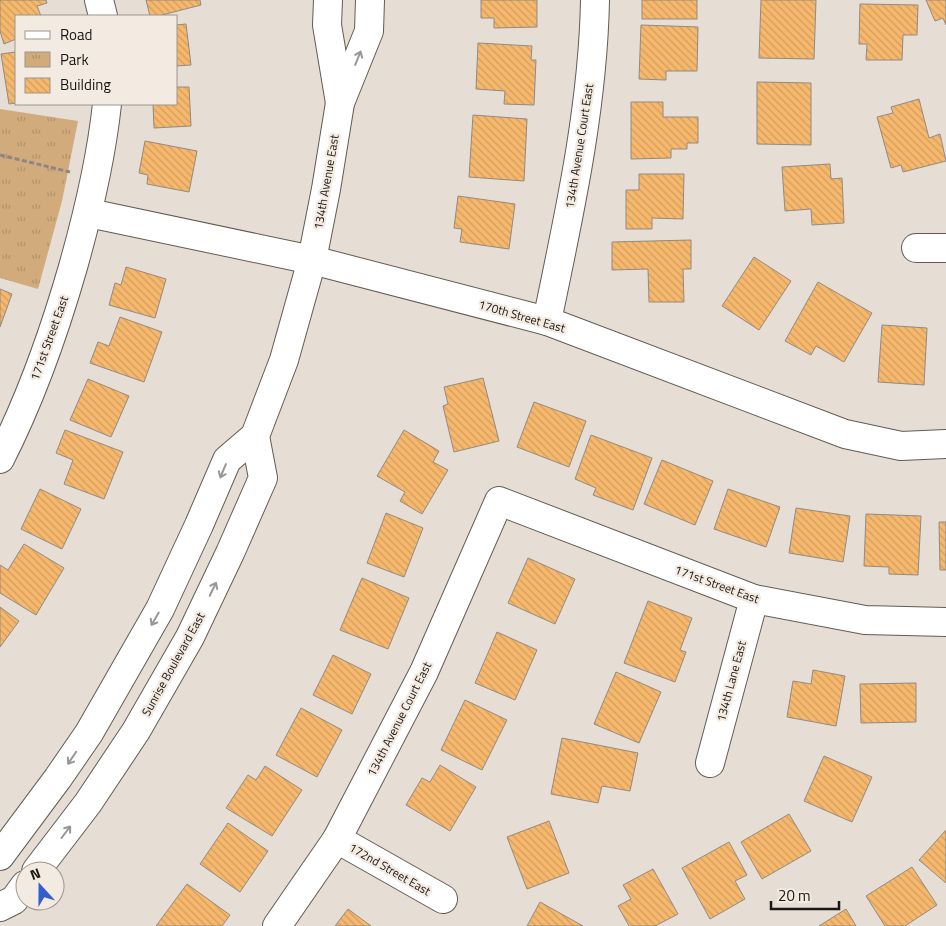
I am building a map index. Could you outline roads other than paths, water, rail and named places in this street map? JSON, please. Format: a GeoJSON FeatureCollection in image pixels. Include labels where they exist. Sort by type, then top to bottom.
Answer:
{"type":"FeatureCollection","features":[{"type":"Feature","properties":{"kind":"street"},"geometry":{"type":"LineString","coordinates":[[99,0],[103,15]]}},
{"type":"Feature","properties":{"kind":"street","name":"134th Avenue East"},"geometry":{"type":"LineString","coordinates":[[328,0],[327,25],[340,103]]}},
{"type":"Feature","properties":{"kind":"street","name":"134th Avenue East"},"geometry":{"type":"LineString","coordinates":[[312,260],[340,103],[369,31],[370,0]]}},
{"type":"Feature","properties":{"kind":"street","name":"134th Avenue Court East"},"geometry":{"type":"LineString","coordinates":[[547,321],[579,167],[595,38],[595,0]]}},
{"type":"Feature","properties":{"kind":"street","name":"171st Street East"},"geometry":{"type":"LineString","coordinates":[[0,459],[32,388],[58,319],[88,213],[107,105]]}},
{"type":"Feature","properties":{"kind":"street","name":"170th Street East"},"geometry":{"type":"LineString","coordinates":[[88,213],[312,260],[547,321],[845,434],[901,446],[946,444]]}},
{"type":"Feature","properties":{"kind":"street"},"geometry":{"type":"LineString","coordinates":[[916,248],[946,248]]}},
{"type":"Feature","properties":{"kind":"street","name":"Sunrise Boulevard East"},"geometry":{"type":"LineString","coordinates":[[44,861],[88,803],[130,739],[190,637],[230,553],[263,478],[256,436],[284,360],[312,260]]}},
{"type":"Feature","properties":{"kind":"street"},"geometry":{"type":"LineString","coordinates":[[0,856],[89,733],[160,609],[200,525],[227,460],[256,436]]}},
{"type":"Feature","properties":{"kind":"street","name":"134th Avenue Court East"},"geometry":{"type":"LineString","coordinates":[[277,926],[337,839],[424,672],[498,501]]}},
{"type":"Feature","properties":{"kind":"street","name":"171st Street East"},"geometry":{"type":"LineString","coordinates":[[498,501],[754,599],[865,620],[946,622]]}},
{"type":"Feature","properties":{"kind":"street","name":"134th Lane East"},"geometry":{"type":"LineString","coordinates":[[710,763],[754,599]]}},
{"type":"Feature","properties":{"kind":"street","name":"172nd Street East"},"geometry":{"type":"LineString","coordinates":[[337,839],[443,898]]}},
{"type":"Feature","properties":{"kind":"street"},"geometry":{"type":"LineString","coordinates":[[0,907],[15,899]]}}]}
